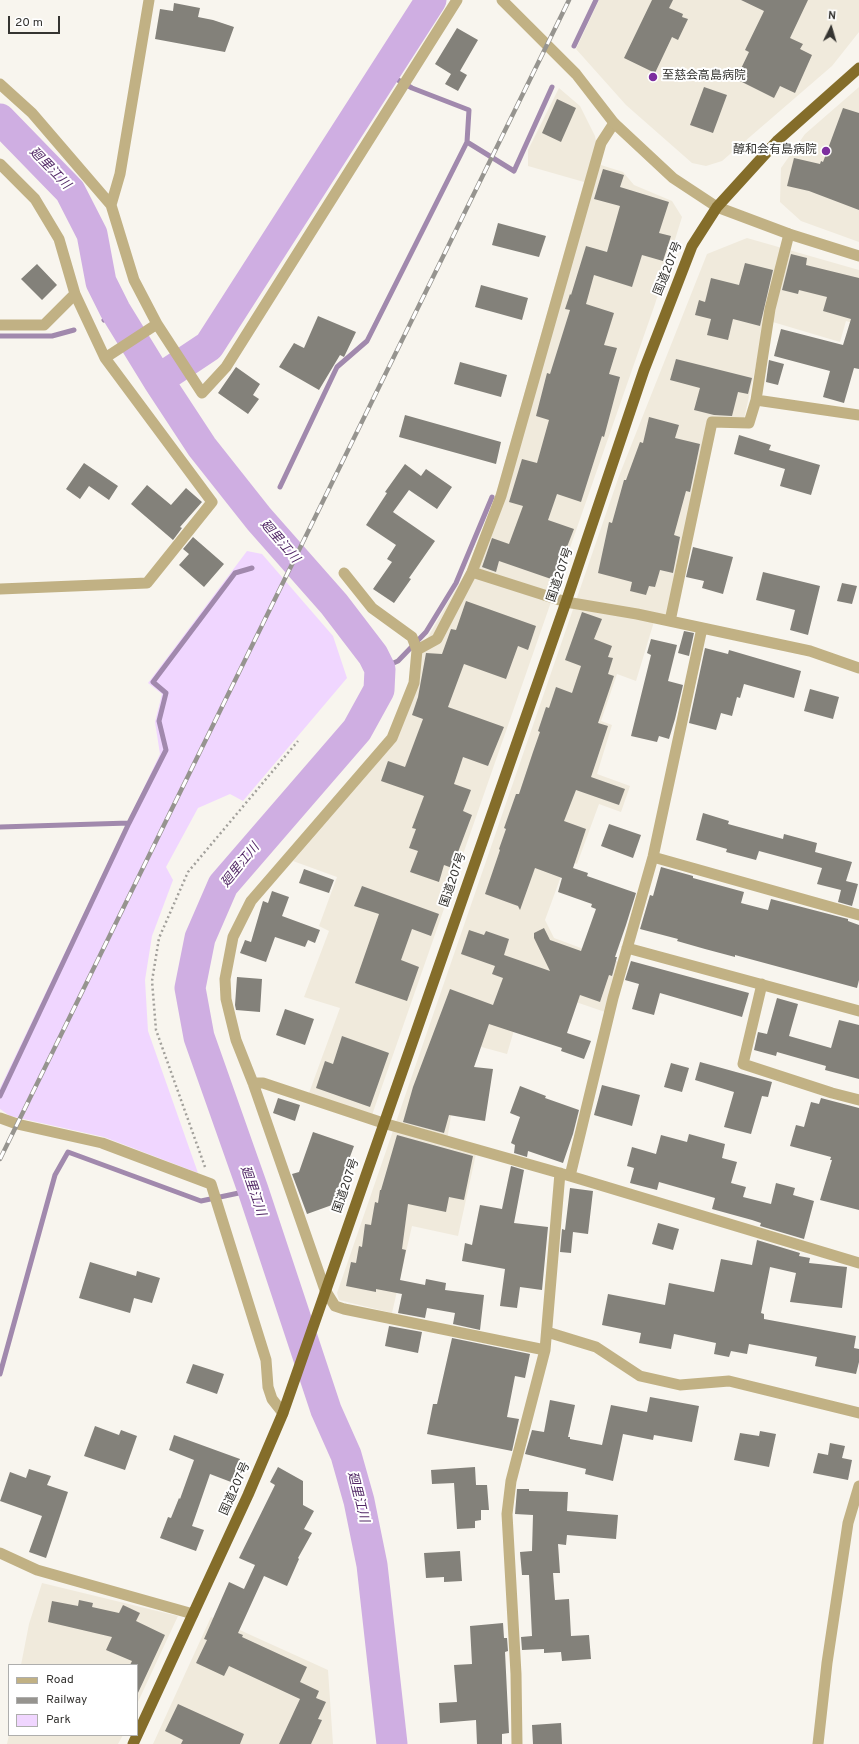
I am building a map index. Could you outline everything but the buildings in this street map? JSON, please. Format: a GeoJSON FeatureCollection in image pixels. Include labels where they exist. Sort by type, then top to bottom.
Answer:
{"type":"FeatureCollection","features":[{"type":"Feature","properties":{"kind":"highway","name":"国道207号"},"geometry":{"type":"LineString","coordinates":[[138,1733],[248,1495],[282,1412],[566,602],[644,370],[692,246],[717,207],[778,140],[859,68]]}},
{"type":"Feature","properties":{"kind":"street"},"geometry":{"type":"LineString","coordinates":[[111,205],[120,174],[149,0]]}},
{"type":"Feature","properties":{"kind":"street"},"geometry":{"type":"LineString","coordinates":[[0,84],[32,113],[111,205],[134,280],[158,324],[202,393],[226,367],[407,78],[458,0]]}},
{"type":"Feature","properties":{"kind":"street"},"geometry":{"type":"LineString","coordinates":[[502,0],[576,74],[614,123],[673,178],[717,207],[790,234],[859,256]]}},
{"type":"Feature","properties":{"kind":"street"},"geometry":{"type":"LineString","coordinates":[[417,650],[437,639],[472,572],[501,496],[601,143],[614,123]]}},
{"type":"Feature","properties":{"kind":"street"},"geometry":{"type":"LineString","coordinates":[[0,164],[35,199],[59,239],[75,294],[105,358],[212,502],[147,583],[0,589]]}},
{"type":"Feature","properties":{"kind":"street"},"geometry":{"type":"LineString","coordinates":[[670,621],[712,422],[749,423],[756,400],[770,309],[790,234]]}},
{"type":"Feature","properties":{"kind":"street"},"geometry":{"type":"LineString","coordinates":[[0,325],[44,325],[75,294]]}},
{"type":"Feature","properties":{"kind":"street"},"geometry":{"type":"LineString","coordinates":[[105,358],[158,324]]}},
{"type":"Feature","properties":{"kind":"street"},"geometry":{"type":"LineString","coordinates":[[756,400],[859,415]]}},
{"type":"Feature","properties":{"kind":"street"},"geometry":{"type":"LineString","coordinates":[[472,572],[566,602],[670,621],[810,651],[859,668]]}},
{"type":"Feature","properties":{"kind":"street"},"geometry":{"type":"LineString","coordinates":[[344,573],[372,608],[412,637],[417,650],[414,683],[392,738],[251,901],[233,937],[226,979],[226,999],[236,1040],[253,1083],[325,1290],[335,1306],[545,1350]]}},
{"type":"Feature","properties":{"kind":"street"},"geometry":{"type":"LineString","coordinates":[[518,1744],[516,1674],[507,1514],[511,1481],[545,1350],[565,1175],[653,857],[702,628]]}},
{"type":"Feature","properties":{"kind":"street"},"geometry":{"type":"LineString","coordinates":[[653,857],[859,915]]}},
{"type":"Feature","properties":{"kind":"street"},"geometry":{"type":"LineString","coordinates":[[627,948],[859,1011]]}},
{"type":"Feature","properties":{"kind":"street"},"geometry":{"type":"LineString","coordinates":[[762,984],[743,1064],[832,1093],[859,1100]]}},
{"type":"Feature","properties":{"kind":"street"},"geometry":{"type":"LineString","coordinates":[[253,1083],[263,1083],[383,1123],[565,1175],[859,1264]]}},
{"type":"Feature","properties":{"kind":"street"},"geometry":{"type":"LineString","coordinates":[[0,1118],[17,1124],[102,1143],[212,1188],[266,1360],[268,1387],[272,1400],[282,1412]]}},
{"type":"Feature","properties":{"kind":"street"},"geometry":{"type":"LineString","coordinates":[[547,1332],[596,1347],[640,1376],[680,1385],[729,1382],[859,1413]]}},
{"type":"Feature","properties":{"kind":"street"},"geometry":{"type":"LineString","coordinates":[[818,1744],[826,1662],[848,1523],[859,1486]]}},
{"type":"Feature","properties":{"kind":"street"},"geometry":{"type":"LineString","coordinates":[[0,1553],[37,1570],[193,1614]]}},
{"type":"Feature","properties":{"kind":"path"},"geometry":{"type":"LineString","coordinates":[[212,1188],[156,1030],[152,981],[159,938],[188,872],[298,740]]}},
{"type":"Feature","properties":{"kind":"shaded area"},"geometry":{"type":"Polygon","coordinates":[[[599,0],[859,0],[859,32],[832,66],[722,161],[706,166],[692,163],[626,105],[576,49],[599,0]]]}},
{"type":"Feature","properties":{"kind":"shaded area","name":"醇和会有島病院"},"geometry":{"type":"Polygon","coordinates":[[[859,87],[859,242],[801,221],[780,202],[781,168],[805,134],[859,87]]]}},
{"type":"Feature","properties":{"kind":"shaded area"},"geometry":{"type":"Polygon","coordinates":[[[559,88],[580,106],[595,136],[601,165],[623,172],[634,185],[672,201],[682,217],[655,304],[372,1115],[309,1093],[340,1008],[304,997],[329,931],[319,926],[337,877],[293,861],[396,741],[420,646],[428,637],[466,572],[496,494],[584,182],[528,166],[528,150],[559,88]]]}},
{"type":"Feature","properties":{"kind":"shaded area"},"geometry":{"type":"Polygon","coordinates":[[[747,238],[859,270],[859,325],[846,321],[840,342],[766,320],[744,419],[710,419],[668,616],[656,615],[636,681],[617,674],[601,721],[612,725],[597,774],[630,786],[621,812],[599,804],[577,864],[567,860],[545,920],[554,938],[619,962],[605,1012],[541,990],[520,1010],[507,1054],[467,1043],[458,1074],[446,1146],[476,1154],[458,1236],[412,1226],[392,1313],[339,1300],[337,1293],[619,476],[707,254],[747,238]]]}},
{"type":"Feature","properties":{"kind":"shaded area"},"geometry":{"type":"Polygon","coordinates":[[[42,1583],[178,1616],[138,1702],[138,1664],[21,1664],[29,1624],[42,1583]]]}},
{"type":"Feature","properties":{"kind":"shaded area"},"geometry":{"type":"Polygon","coordinates":[[[211,1617],[328,1670],[333,1744],[153,1744],[211,1617]]]}},
{"type":"Feature","properties":{"kind":"shaded area"},"geometry":{"type":"Polygon","coordinates":[[[9,1736],[122,1736],[118,1744],[7,1744],[9,1736]]]}},
{"type":"Feature","properties":{"kind":"green space"},"geometry":{"type":"Polygon","coordinates":[[[247,551],[262,554],[333,636],[347,678],[243,801],[230,794],[198,808],[166,867],[173,880],[152,936],[145,980],[148,1031],[198,1173],[104,1137],[10,1116],[0,1109],[0,1088],[160,754],[155,722],[162,694],[148,683],[247,551]]]}},
{"type":"Feature","properties":{"kind":"waterway"},"geometry":{"type":"LineString","coordinates":[[158,380],[209,346],[431,0]]}},
{"type":"Feature","properties":{"kind":"waterway"},"geometry":{"type":"LineString","coordinates":[[574,46],[596,0]]}},
{"type":"Feature","properties":{"kind":"waterway"},"geometry":{"type":"LineString","coordinates":[[280,487],[337,367],[367,341],[467,142],[469,110],[412,88],[384,72]]}},
{"type":"Feature","properties":{"kind":"waterway"},"geometry":{"type":"LineString","coordinates":[[467,142],[514,171],[552,87]]}},
{"type":"Feature","properties":{"kind":"waterway","name":"廻里江川"},"geometry":{"type":"LineString","coordinates":[[0,119],[70,191],[92,234],[101,282],[115,310],[158,380],[202,447],[259,519],[334,604],[373,655],[380,669],[379,690],[357,730],[223,885],[200,938],[190,988],[199,1037],[253,1190],[326,1410],[346,1455],[359,1501],[372,1565],[392,1744]]}},
{"type":"Feature","properties":{"kind":"waterway"},"geometry":{"type":"LineString","coordinates":[[104,320],[115,310]]}},
{"type":"Feature","properties":{"kind":"waterway"},"geometry":{"type":"LineString","coordinates":[[0,336],[52,336],[74,330]]}},
{"type":"Feature","properties":{"kind":"waterway"},"geometry":{"type":"LineString","coordinates":[[380,669],[398,661],[426,632],[456,583],[492,497]]}},
{"type":"Feature","properties":{"kind":"waterway"},"geometry":{"type":"LineString","coordinates":[[0,827],[129,823],[166,750],[159,721],[166,693],[153,682],[235,573],[252,568]]}},
{"type":"Feature","properties":{"kind":"waterway"},"geometry":{"type":"LineString","coordinates":[[0,1096],[129,823]]}},
{"type":"Feature","properties":{"kind":"waterway"},"geometry":{"type":"LineString","coordinates":[[0,1374],[55,1175],[68,1152],[201,1201],[253,1190]]}},
{"type":"Feature","properties":{"kind":"railway"},"geometry":{"type":"LineString","coordinates":[[0,1159],[569,0]]}},
{"type":"Feature","properties":{"kind":"place","name":"至慈会高島病院"},"geometry":{"type":"Point","coordinates":[653,77]}},
{"type":"Feature","properties":{"kind":"place","name":"醇和会有島病院"},"geometry":{"type":"Point","coordinates":[826,151]}}]}
